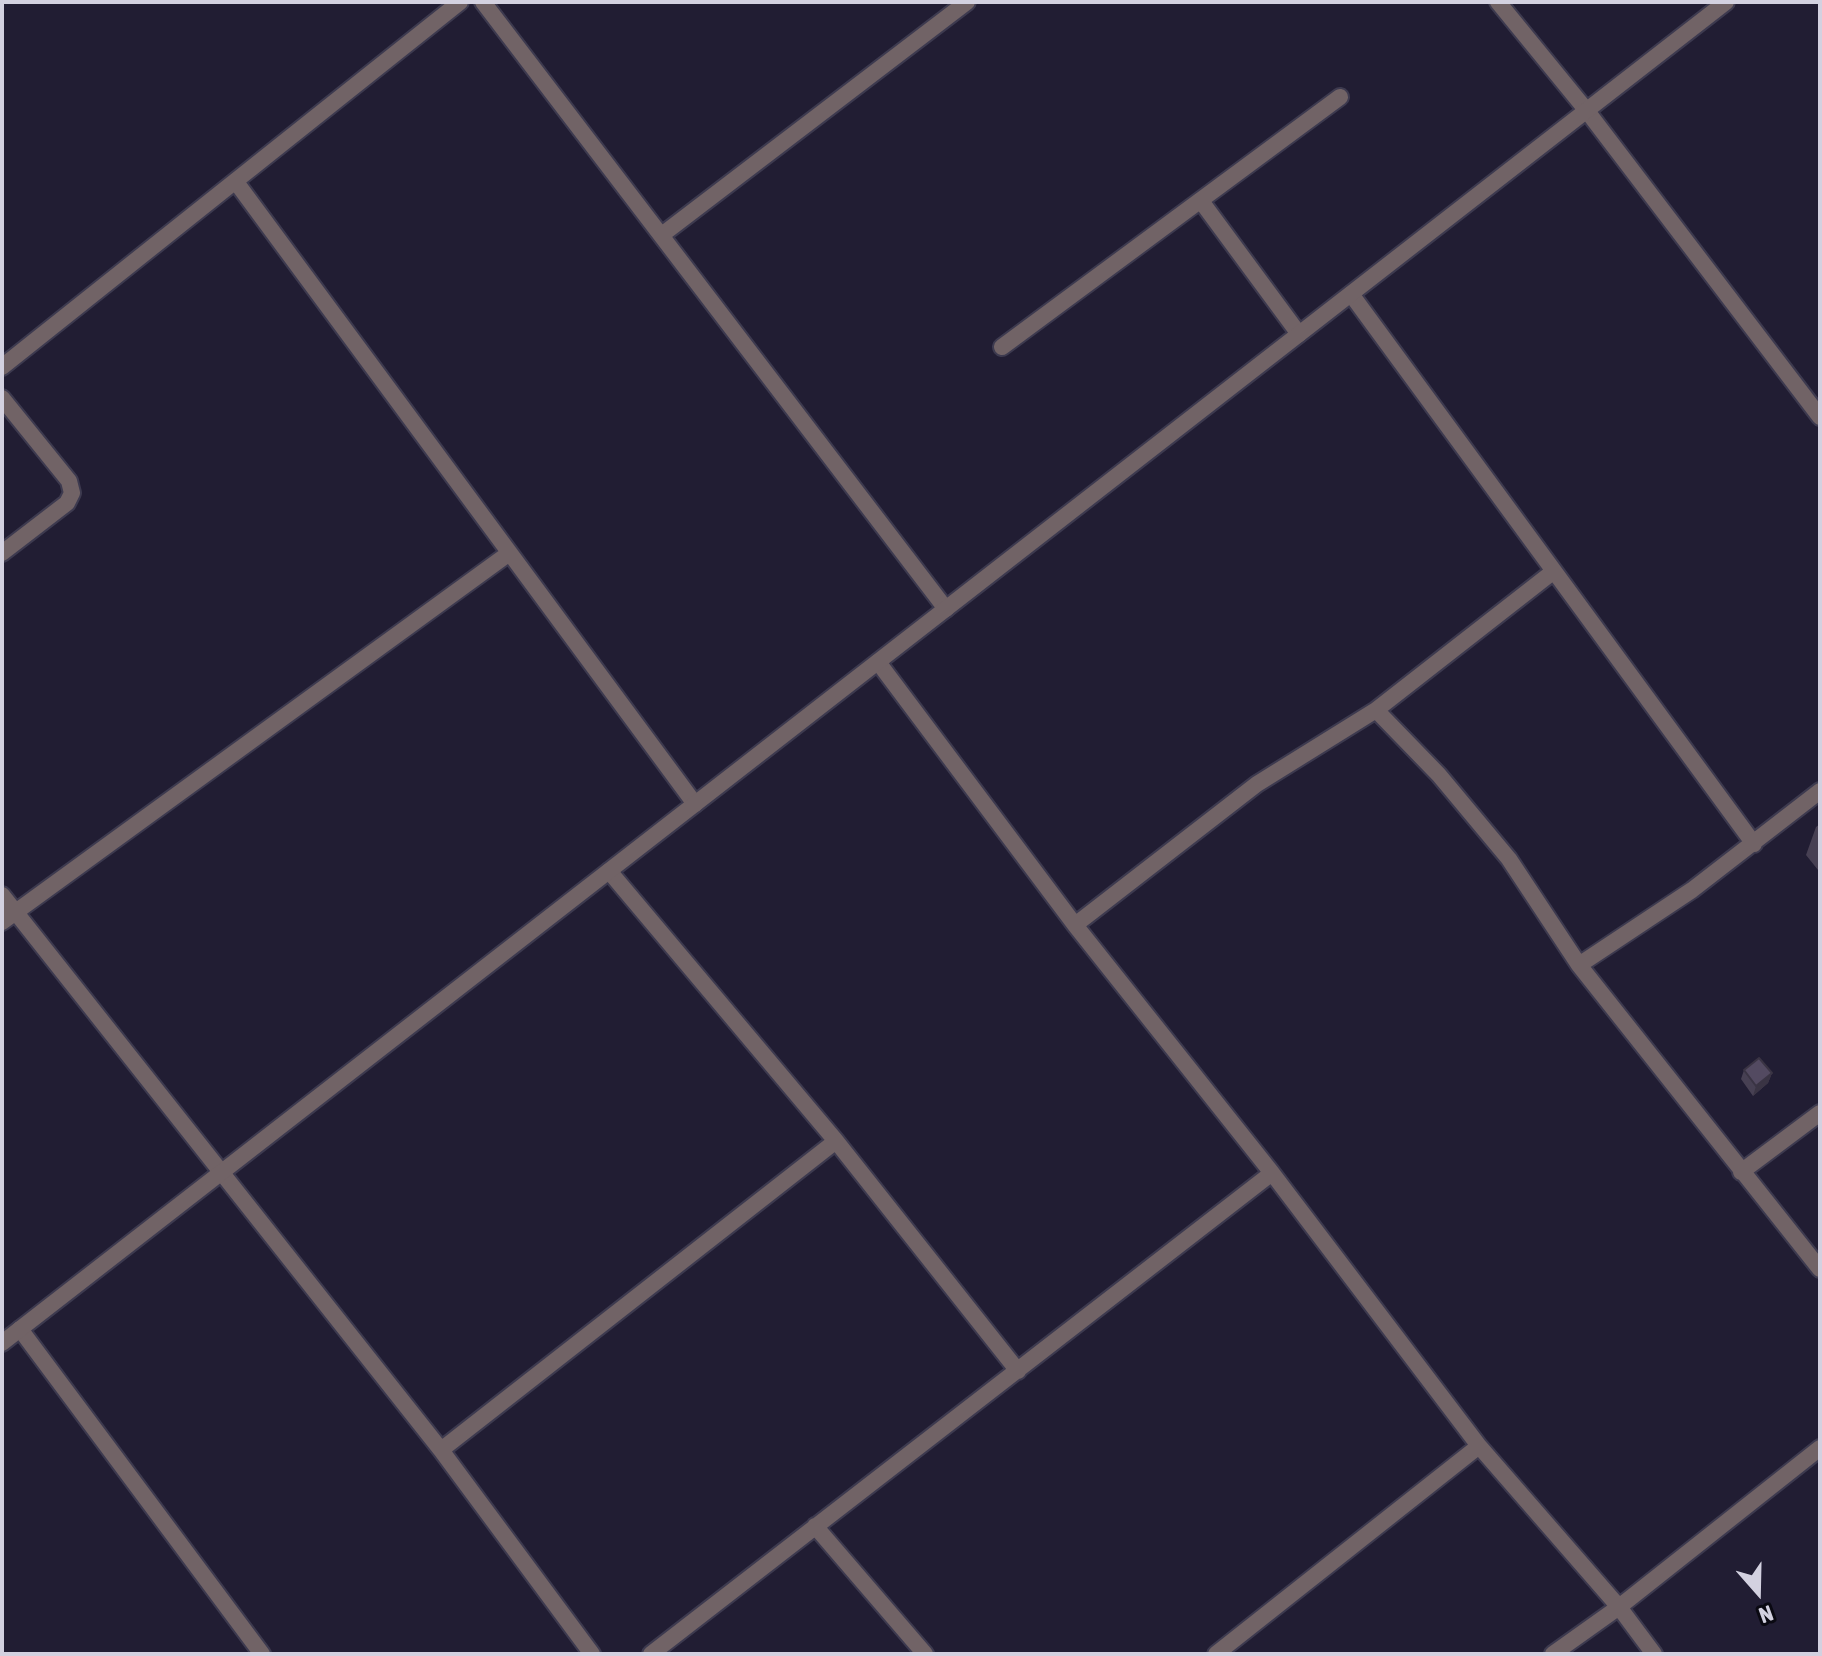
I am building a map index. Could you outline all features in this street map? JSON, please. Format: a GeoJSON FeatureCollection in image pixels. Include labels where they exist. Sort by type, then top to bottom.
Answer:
{"type":"FeatureCollection","features":[{"type":"Feature","properties":{"kind":"street"},"geometry":{"type":"LineString","coordinates":[[2,367],[460,2]]}},
{"type":"Feature","properties":{"kind":"street"},"geometry":{"type":"LineString","coordinates":[[483,2],[663,234],[946,609]]}},
{"type":"Feature","properties":{"kind":"street"},"geometry":{"type":"LineString","coordinates":[[663,234],[967,2]]}},
{"type":"Feature","properties":{"kind":"street"},"geometry":{"type":"LineString","coordinates":[[1498,2],[1587,111],[1820,417]]}},
{"type":"Feature","properties":{"kind":"street"},"geometry":{"type":"LineString","coordinates":[[2,1343],[1726,2]]}},
{"type":"Feature","properties":{"kind":"street"},"geometry":{"type":"LineString","coordinates":[[1002,347],[1340,97]]}},
{"type":"Feature","properties":{"kind":"street"},"geometry":{"type":"LineString","coordinates":[[236,182],[695,804]]}},
{"type":"Feature","properties":{"kind":"street"},"geometry":{"type":"LineString","coordinates":[[1201,201],[1299,334]]}},
{"type":"Feature","properties":{"kind":"street"},"geometry":{"type":"LineString","coordinates":[[1351,294],[1754,844]]}},
{"type":"Feature","properties":{"kind":"street"},"geometry":{"type":"LineString","coordinates":[[2,398],[69,481],[72,493],[67,503],[2,553]]}},
{"type":"Feature","properties":{"kind":"street"},"geometry":{"type":"LineString","coordinates":[[9,917],[508,554]]}},
{"type":"Feature","properties":{"kind":"street"},"geometry":{"type":"LineString","coordinates":[[1075,925],[1257,784],[1376,710],[1554,571]]}},
{"type":"Feature","properties":{"kind":"street"},"geometry":{"type":"LineString","coordinates":[[878,662],[1075,925],[1272,1173],[1479,1446],[1619,1607],[1654,1654]]}},
{"type":"Feature","properties":{"kind":"street"},"geometry":{"type":"LineString","coordinates":[[1376,710],[1439,775],[1509,859],[1579,965],[1820,1269]]}},
{"type":"Feature","properties":{"kind":"street"},"geometry":{"type":"LineString","coordinates":[[1579,965],[1621,939],[1754,844],[1820,791]]}},
{"type":"Feature","properties":{"kind":"street"},"geometry":{"type":"LineString","coordinates":[[609,871],[836,1141],[1018,1371]]}},
{"type":"Feature","properties":{"kind":"street"},"geometry":{"type":"LineString","coordinates":[[2,895],[9,917],[222,1172],[441,1450],[592,1654]]}},
{"type":"Feature","properties":{"kind":"street"},"geometry":{"type":"LineString","coordinates":[[1741,1172],[1820,1113]]}},
{"type":"Feature","properties":{"kind":"street"},"geometry":{"type":"LineString","coordinates":[[441,1450],[836,1141]]}},
{"type":"Feature","properties":{"kind":"street"},"geometry":{"type":"LineString","coordinates":[[651,1654],[1272,1173]]}},
{"type":"Feature","properties":{"kind":"street"},"geometry":{"type":"LineString","coordinates":[[20,1329],[262,1654]]}},
{"type":"Feature","properties":{"kind":"street"},"geometry":{"type":"LineString","coordinates":[[1216,1654],[1479,1446]]}},
{"type":"Feature","properties":{"kind":"street"},"geometry":{"type":"LineString","coordinates":[[1553,1654],[1619,1607],[1820,1448]]}},
{"type":"Feature","properties":{"kind":"street"},"geometry":{"type":"LineString","coordinates":[[815,1526],[925,1654]]}},
{"type":"Feature","properties":{"kind":"building"},"geometry":{"type":"Polygon","coordinates":[[[1759,1058],[1772,1073],[1756,1086],[1744,1070],[1759,1058]]]}}]}
